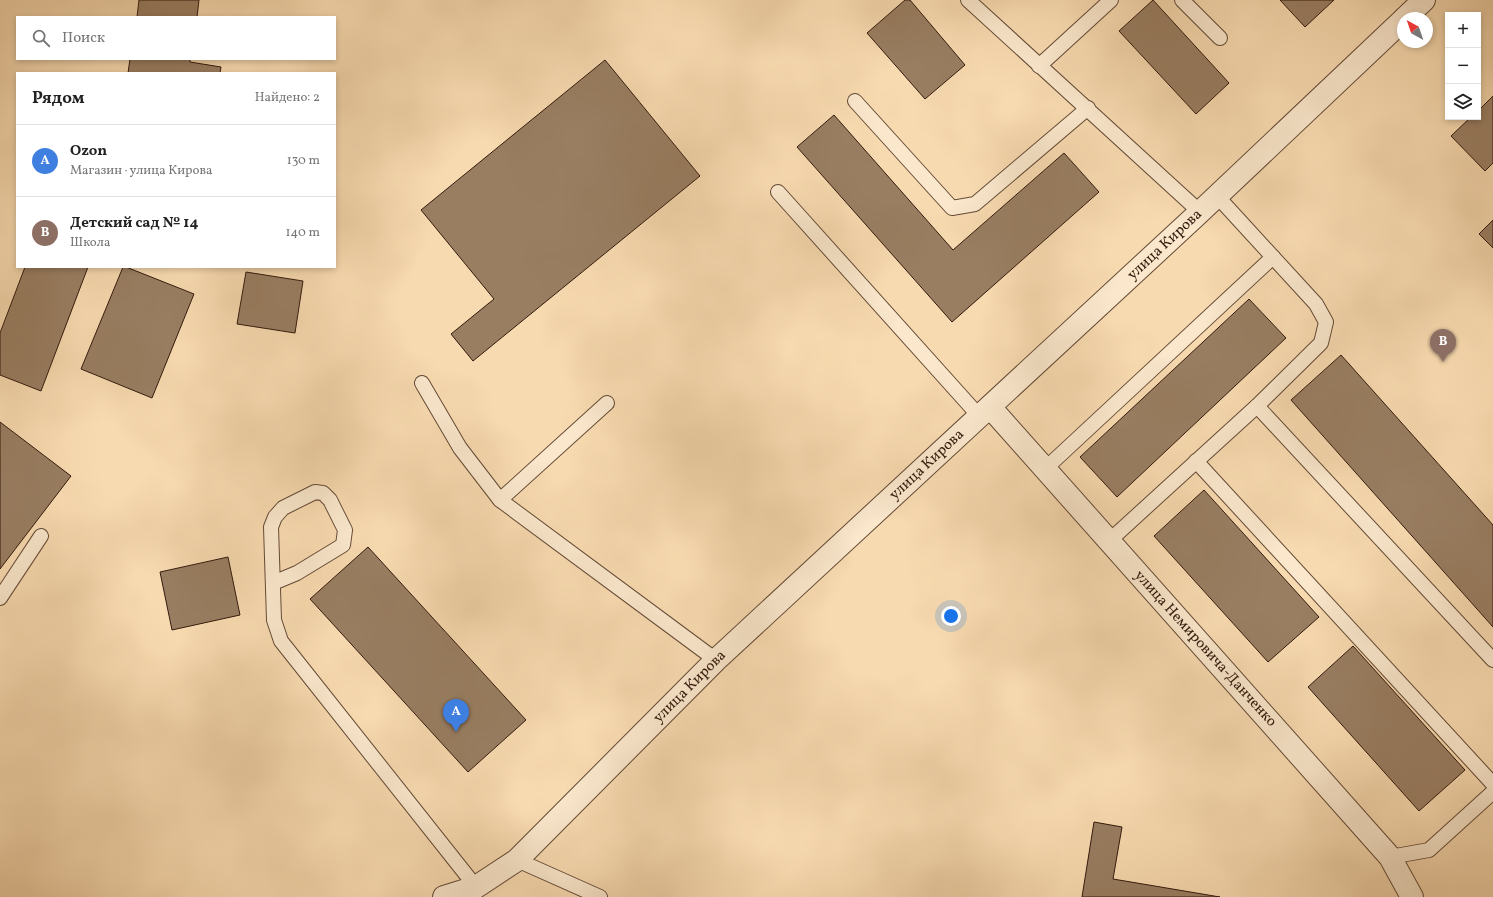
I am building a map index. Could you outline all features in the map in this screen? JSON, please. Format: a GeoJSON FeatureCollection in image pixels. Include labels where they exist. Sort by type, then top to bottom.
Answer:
{"type":"FeatureCollection","features":[{"type":"Feature","properties":{"kind":"street"},"geometry":{"type":"LineString","coordinates":[[1411,12],[1424,0]]}},
{"type":"Feature","properties":{"kind":"street","name":"улица Кирова"},"geometry":{"type":"LineString","coordinates":[[444,897],[476,887],[517,860],[716,660],[1200,212],[1397,26]]}},
{"type":"Feature","properties":{"kind":"street","name":"улица Немировича-Данченко"},"geometry":{"type":"LineString","coordinates":[[985,412],[1045,469],[1390,857],[1412,897]]}},
{"type":"Feature","properties":{"kind":"lane"},"geometry":{"type":"LineString","coordinates":[[968,0],[1039,66],[1088,108],[1200,212]]}},
{"type":"Feature","properties":{"kind":"lane"},"geometry":{"type":"LineString","coordinates":[[1039,66],[1111,0]]}},
{"type":"Feature","properties":{"kind":"lane"},"geometry":{"type":"LineString","coordinates":[[1182,0],[1220,38]]}},
{"type":"Feature","properties":{"kind":"lane"},"geometry":{"type":"LineString","coordinates":[[855,101],[952,208],[975,204],[1088,108]]}},
{"type":"Feature","properties":{"kind":"lane"},"geometry":{"type":"LineString","coordinates":[[778,192],[985,412]]}},
{"type":"Feature","properties":{"kind":"lane"},"geometry":{"type":"LineString","coordinates":[[1109,541],[1257,406],[1321,343],[1326,322],[1316,304],[1217,196]]}},
{"type":"Feature","properties":{"kind":"lane"},"geometry":{"type":"LineString","coordinates":[[1045,469],[1273,256]]}},
{"type":"Feature","properties":{"kind":"lane"},"geometry":{"type":"LineString","coordinates":[[422,383],[460,448],[500,500],[716,660]]}},
{"type":"Feature","properties":{"kind":"lane"},"geometry":{"type":"LineString","coordinates":[[500,500],[607,403]]}},
{"type":"Feature","properties":{"kind":"lane"},"geometry":{"type":"LineString","coordinates":[[1257,406],[1493,660]]}},
{"type":"Feature","properties":{"kind":"lane"},"geometry":{"type":"LineString","coordinates":[[1196,461],[1493,784]]}},
{"type":"Feature","properties":{"kind":"lane"},"geometry":{"type":"LineString","coordinates":[[273,583],[297,573],[344,545],[346,530],[330,500],[323,494],[315,492],[284,508],[275,517],[271,527],[274,620],[281,641],[476,887]]}},
{"type":"Feature","properties":{"kind":"lane"},"geometry":{"type":"LineString","coordinates":[[0,598],[42,536]]}},
{"type":"Feature","properties":{"kind":"lane"},"geometry":{"type":"LineString","coordinates":[[1390,857],[1429,850],[1493,792]]}},
{"type":"Feature","properties":{"kind":"lane"},"geometry":{"type":"LineString","coordinates":[[517,860],[600,897]]}},
{"type":"Feature","properties":{"kind":"building"},"geometry":{"type":"Polygon","coordinates":[[[139,0],[199,0],[197,16],[137,16],[139,0]]]}},
{"type":"Feature","properties":{"kind":"building"},"geometry":{"type":"Polygon","coordinates":[[[905,0],[910,0],[965,65],[925,99],[867,33],[905,0]]]}},
{"type":"Feature","properties":{"kind":"building"},"geometry":{"type":"Polygon","coordinates":[[[1153,0],[1229,83],[1196,114],[1119,31],[1153,0]]]}},
{"type":"Feature","properties":{"kind":"building"},"geometry":{"type":"Polygon","coordinates":[[[1280,0],[1334,0],[1305,27],[1280,0]]]}},
{"type":"Feature","properties":{"kind":"building"},"geometry":{"type":"Polygon","coordinates":[[[130,60],[190,60],[190,62],[221,67],[220,72],[128,72],[130,60]]]}},
{"type":"Feature","properties":{"kind":"building"},"geometry":{"type":"Polygon","coordinates":[[[605,60],[700,176],[473,361],[451,334],[494,299],[421,210],[605,60]]]}},
{"type":"Feature","properties":{"kind":"building"},"geometry":{"type":"Polygon","coordinates":[[[1493,96],[1493,163],[1485,171],[1451,136],[1468,120],[1481,120],[1481,108],[1493,96]]]}},
{"type":"Feature","properties":{"kind":"building"},"geometry":{"type":"Polygon","coordinates":[[[834,115],[953,250],[1064,153],[1099,192],[952,322],[797,147],[834,115]]]}},
{"type":"Feature","properties":{"kind":"building"},"geometry":{"type":"Polygon","coordinates":[[[1493,220],[1493,248],[1479,234],[1493,220]]]}},
{"type":"Feature","properties":{"kind":"building"},"geometry":{"type":"Polygon","coordinates":[[[25,268],[88,268],[41,391],[0,375],[0,333],[25,268]]]}},
{"type":"Feature","properties":{"kind":"building"},"geometry":{"type":"Polygon","coordinates":[[[123,268],[129,268],[194,294],[152,398],[81,369],[123,268]]]}},
{"type":"Feature","properties":{"kind":"building"},"geometry":{"type":"Polygon","coordinates":[[[246,272],[303,281],[295,333],[237,324],[246,272]]]}},
{"type":"Feature","properties":{"kind":"building"},"geometry":{"type":"Polygon","coordinates":[[[1249,299],[1286,338],[1117,497],[1080,457],[1249,299]]]}},
{"type":"Feature","properties":{"kind":"building"},"geometry":{"type":"Polygon","coordinates":[[[1341,355],[1493,525],[1493,627],[1291,400],[1341,355]]]}},
{"type":"Feature","properties":{"kind":"building"},"geometry":{"type":"Polygon","coordinates":[[[0,422],[71,476],[0,569],[0,422]]]}},
{"type":"Feature","properties":{"kind":"building"},"geometry":{"type":"Polygon","coordinates":[[[1204,490],[1319,617],[1268,662],[1154,536],[1204,490]]]}},
{"type":"Feature","properties":{"kind":"building"},"geometry":{"type":"Polygon","coordinates":[[[368,547],[526,720],[468,772],[310,599],[368,547]]]}},
{"type":"Feature","properties":{"kind":"building"},"geometry":{"type":"Polygon","coordinates":[[[228,557],[240,615],[172,630],[160,572],[228,557]]]}},
{"type":"Feature","properties":{"kind":"building"},"geometry":{"type":"Polygon","coordinates":[[[1353,646],[1465,770],[1419,811],[1308,687],[1353,646]]]}},
{"type":"Feature","properties":{"kind":"building"},"geometry":{"type":"Polygon","coordinates":[[[1094,822],[1122,827],[1113,879],[1220,897],[1082,897],[1094,822]]]}},
{"type":"Feature","properties":{"kind":"place","name":"Детский сад № 14"},"geometry":{"type":"Point","coordinates":[1443,362]}},
{"type":"Feature","properties":{"kind":"place","name":"Ozon"},"geometry":{"type":"Point","coordinates":[456,732]}}]}
